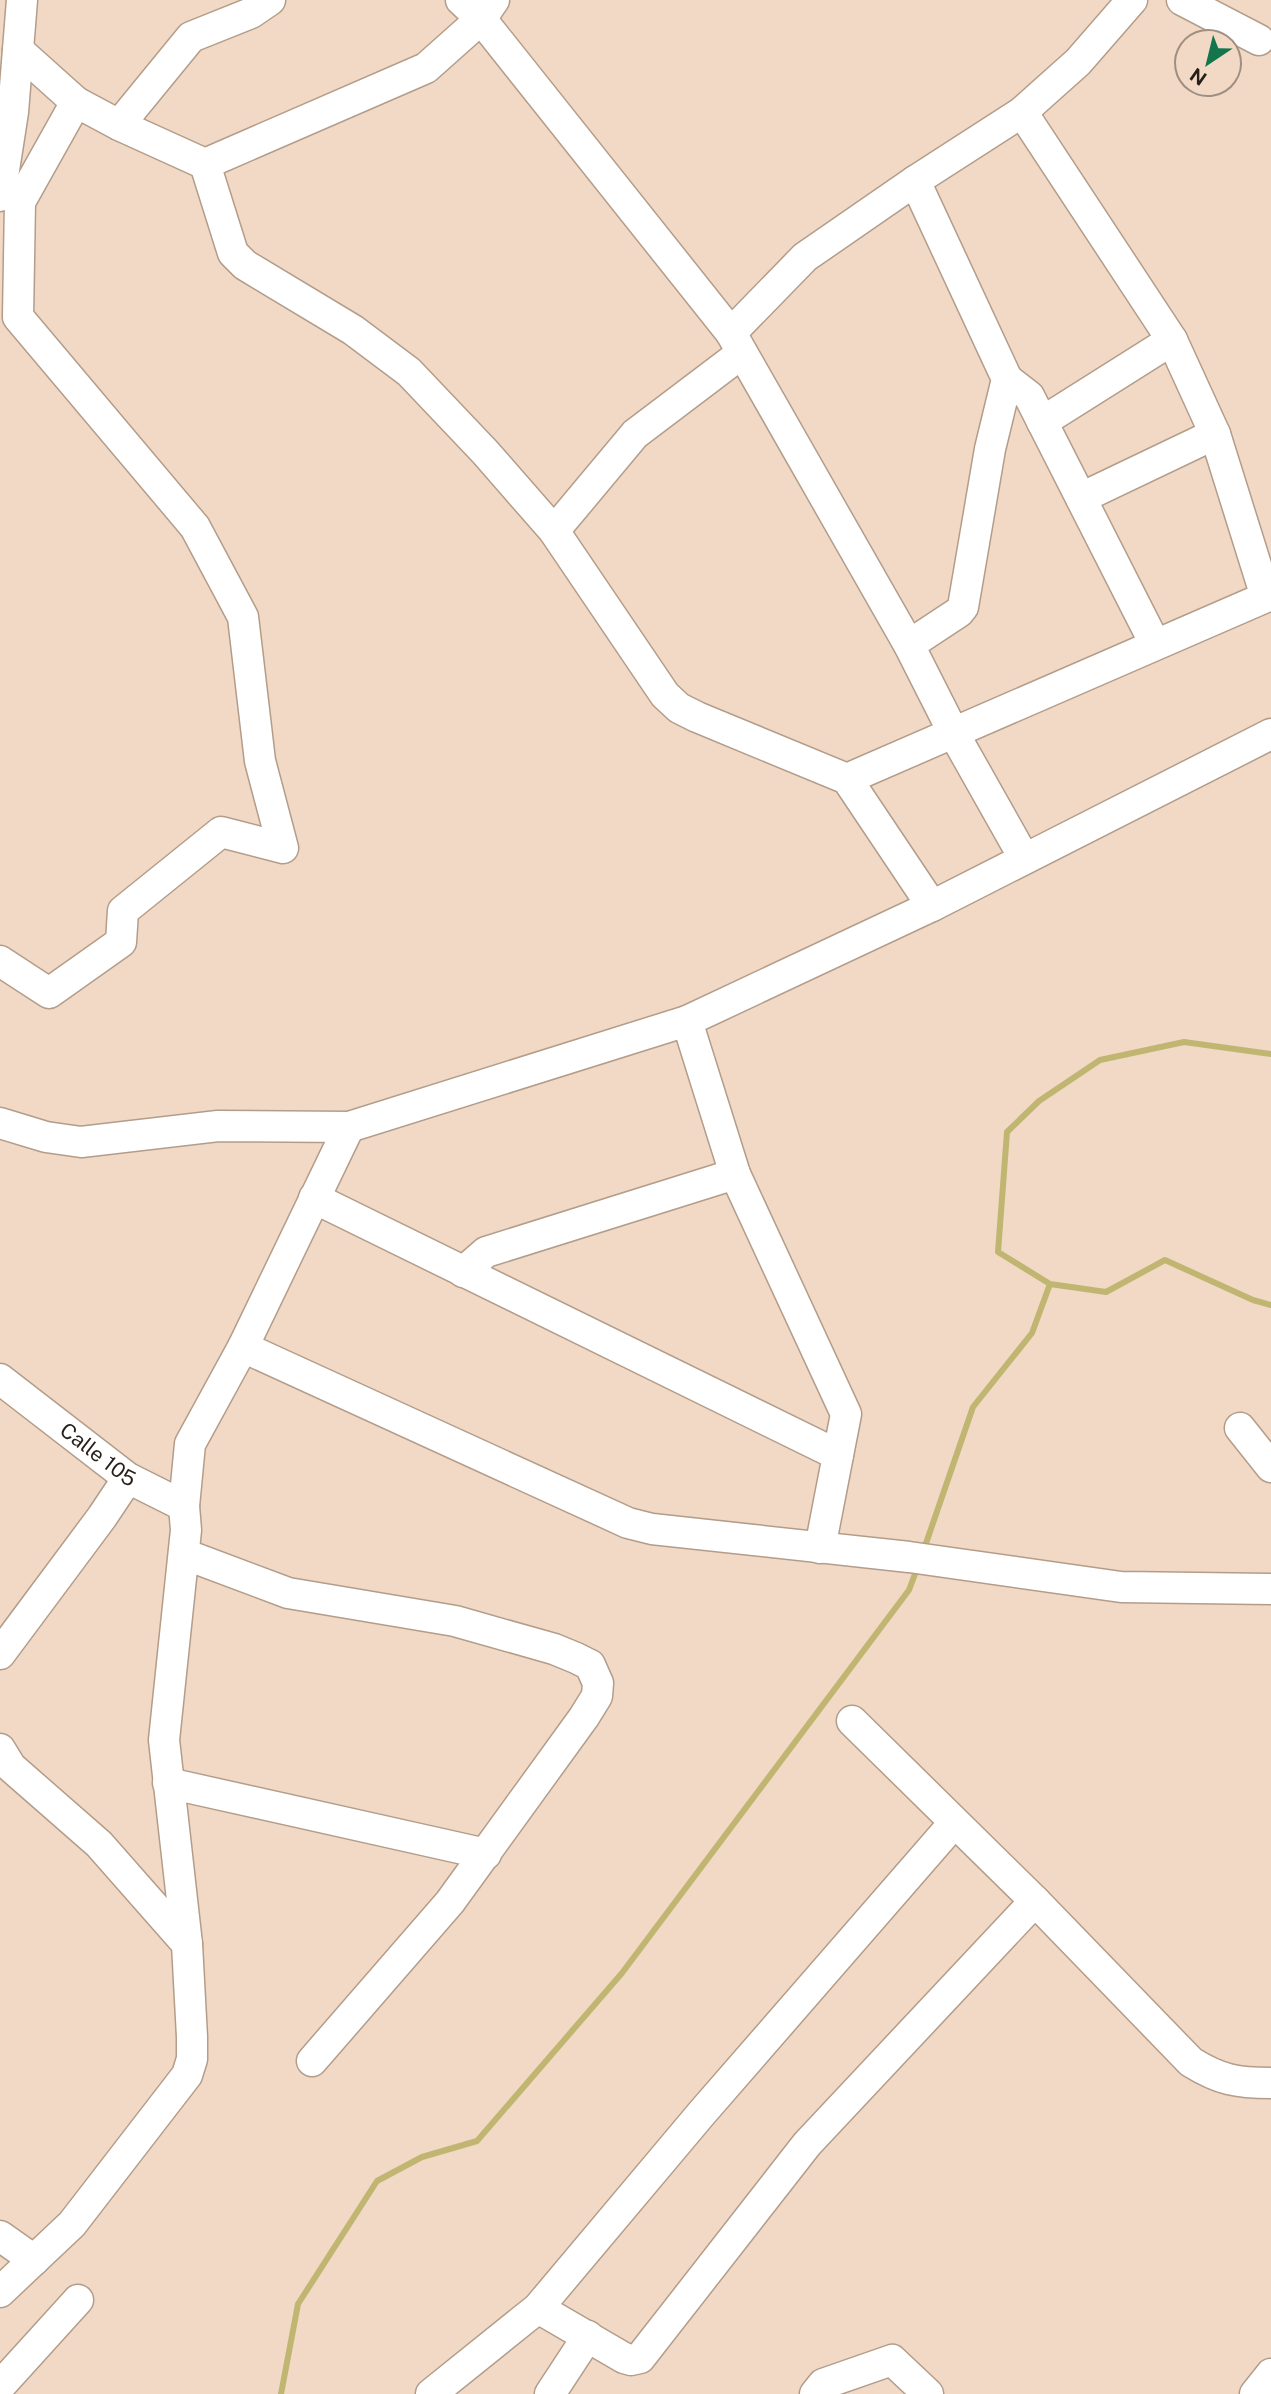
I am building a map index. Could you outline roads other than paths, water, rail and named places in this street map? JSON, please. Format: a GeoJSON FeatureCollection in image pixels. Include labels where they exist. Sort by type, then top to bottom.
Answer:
{"type":"FeatureCollection","features":[{"type":"Feature","properties":{"kind":"street"},"geometry":{"type":"LineString","coordinates":[[0,961],[49,993],[121,942],[123,911],[221,832],[283,848],[260,761],[243,617],[195,527],[18,317],[7,197],[22,0]]}},
{"type":"Feature","properties":{"kind":"street"},"geometry":{"type":"LineString","coordinates":[[119,125],[191,37],[251,13],[270,0]]}},
{"type":"Feature","properties":{"kind":"street"},"geometry":{"type":"LineString","coordinates":[[554,531],[635,433],[737,343],[805,257],[1022,112],[1078,62],[1132,0]]}},
{"type":"Feature","properties":{"kind":"street"},"geometry":{"type":"LineString","coordinates":[[1182,0],[1259,40]]}},
{"type":"Feature","properties":{"kind":"street"},"geometry":{"type":"LineString","coordinates":[[18,50],[76,102],[119,125],[205,164],[426,68],[479,6],[737,343],[909,645],[953,732],[1024,858]]}},
{"type":"Feature","properties":{"kind":"street"},"geometry":{"type":"LineString","coordinates":[[7,197],[76,102]]}},
{"type":"Feature","properties":{"kind":"street"},"geometry":{"type":"LineString","coordinates":[[847,779],[1266,597],[1215,434],[1172,340],[1022,112]]}},
{"type":"Feature","properties":{"kind":"street"},"geometry":{"type":"LineString","coordinates":[[205,164],[233,253],[245,265],[354,330],[409,372],[485,452],[554,531],[665,695],[679,708],[697,717],[847,779],[932,906]]}},
{"type":"Feature","properties":{"kind":"street"},"geometry":{"type":"LineString","coordinates":[[915,181],[1007,379],[1029,396],[1155,644]]}},
{"type":"Feature","properties":{"kind":"street"},"geometry":{"type":"LineString","coordinates":[[1042,422],[1172,340]]}},
{"type":"Feature","properties":{"kind":"street"},"geometry":{"type":"LineString","coordinates":[[909,645],[963,607],[990,449],[1007,379]]}},
{"type":"Feature","properties":{"kind":"street"},"geometry":{"type":"LineString","coordinates":[[1081,498],[1215,434]]}},
{"type":"Feature","properties":{"kind":"street"},"geometry":{"type":"LineString","coordinates":[[0,1123],[46,1137],[81,1142],[218,1126],[349,1128],[687,1021],[932,906],[1271,734]]}},
{"type":"Feature","properties":{"kind":"street"},"geometry":{"type":"LineString","coordinates":[[687,1021],[735,1174],[846,1414],[820,1548]]}},
{"type":"Feature","properties":{"kind":"street"},"geometry":{"type":"LineString","coordinates":[[0,2292],[72,2224],[187,2075],[192,2059],[187,1944],[164,1740],[185,1530],[190,1444],[243,1347],[349,1128]]}},
{"type":"Feature","properties":{"kind":"street"},"geometry":{"type":"LineString","coordinates":[[463,1272],[486,1252],[735,1174]]}},
{"type":"Feature","properties":{"kind":"street"},"geometry":{"type":"LineString","coordinates":[[314,1198],[838,1455]]}},
{"type":"Feature","properties":{"kind":"street"},"geometry":{"type":"LineString","coordinates":[[243,1347],[628,1523],[652,1529],[909,1557],[1121,1587],[1271,1589]]}},
{"type":"Feature","properties":{"kind":"street","name":"Calle 105"},"geometry":{"type":"LineString","coordinates":[[0,1379],[128,1478],[185,1530],[288,1593],[455,1621],[554,1649],[590,1665],[598,1683],[594,1702],[450,1902],[312,2061]]}},
{"type":"Feature","properties":{"kind":"street"},"geometry":{"type":"LineString","coordinates":[[1240,1428],[1271,1467]]}},
{"type":"Feature","properties":{"kind":"street"},"geometry":{"type":"LineString","coordinates":[[0,1654],[128,1478]]}},
{"type":"Feature","properties":{"kind":"street"},"geometry":{"type":"LineString","coordinates":[[852,1721],[1035,1901],[1191,2062],[1208,2073],[1231,2081],[1271,2083]]}},
{"type":"Feature","properties":{"kind":"street"},"geometry":{"type":"LineString","coordinates":[[0,1749],[11,1767],[99,1844],[187,1944]]}},
{"type":"Feature","properties":{"kind":"street"},"geometry":{"type":"LineString","coordinates":[[168,1783],[486,1854]]}},
{"type":"Feature","properties":{"kind":"street"},"geometry":{"type":"LineString","coordinates":[[431,2394],[538,2308],[718,2094],[954,1822]]}},
{"type":"Feature","properties":{"kind":"street"},"geometry":{"type":"LineString","coordinates":[[538,2308],[631,2360],[640,2358],[807,2144],[1035,1901]]}},
{"type":"Feature","properties":{"kind":"street"},"geometry":{"type":"LineString","coordinates":[[0,2236],[34,2260]]}},
{"type":"Feature","properties":{"kind":"street"},"geometry":{"type":"LineString","coordinates":[[0,2386],[78,2300]]}},
{"type":"Feature","properties":{"kind":"street"},"geometry":{"type":"LineString","coordinates":[[550,2394],[588,2336]]}},
{"type":"Feature","properties":{"kind":"street"},"geometry":{"type":"LineString","coordinates":[[815,2394],[823,2384],[892,2360],[928,2394]]}},
{"type":"Feature","properties":{"kind":"street"},"geometry":{"type":"LineString","coordinates":[[1255,2394],[1271,2374]]}},
{"type":"Feature","properties":{"kind":"waterway"},"geometry":{"type":"LineString","coordinates":[[923,1552],[973,1407],[1032,1333],[1050,1284],[998,1252],[1007,1132],[1039,1101],[1100,1060],[1184,1042],[1271,1054]]}},
{"type":"Feature","properties":{"kind":"waterway"},"geometry":{"type":"LineString","coordinates":[[1050,1284],[1106,1292],[1165,1260],[1253,1300],[1271,1305]]}},
{"type":"Feature","properties":{"kind":"waterway"},"geometry":{"type":"LineString","coordinates":[[281,2394],[298,2304],[377,2181],[422,2157],[477,2141],[622,1973],[909,1590],[918,1566]]}}]}
